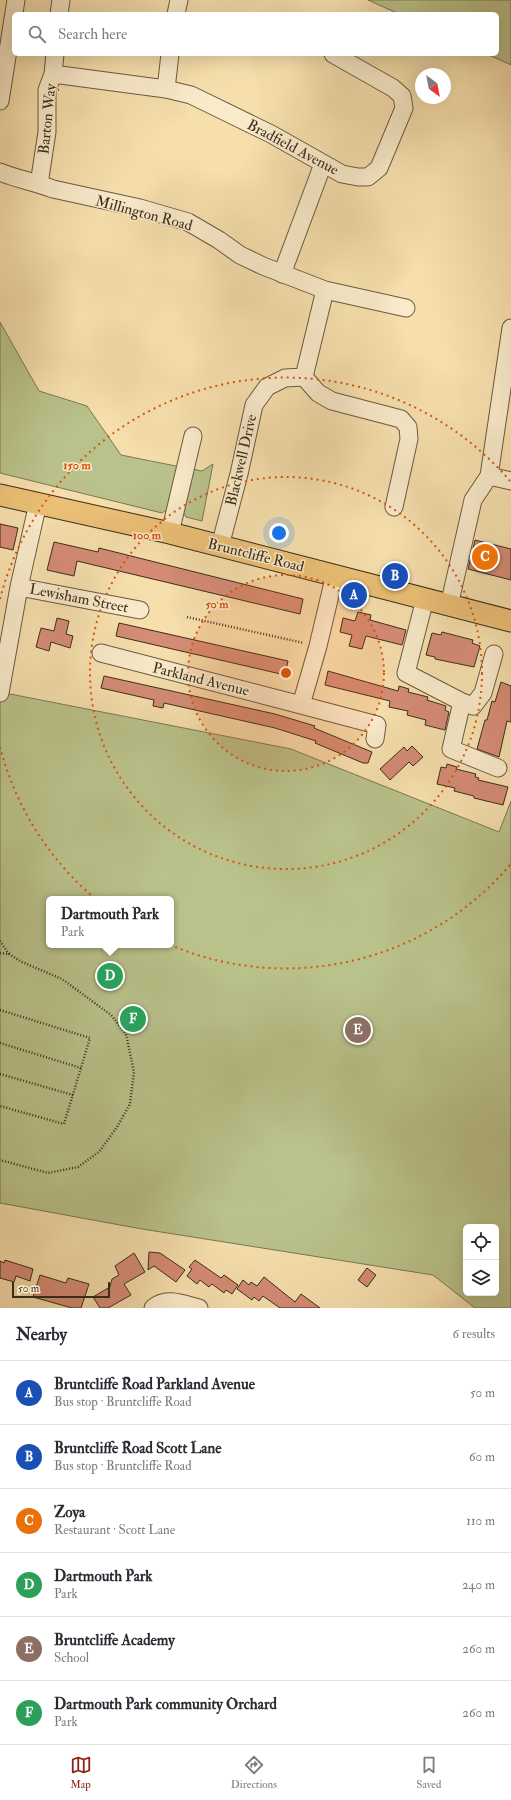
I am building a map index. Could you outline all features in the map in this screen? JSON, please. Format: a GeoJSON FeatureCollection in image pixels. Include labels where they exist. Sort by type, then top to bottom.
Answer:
{"type":"FeatureCollection","features":[{"type":"Feature","properties":{"kind":"main road","name":"Bruntcliffe Road"},"geometry":{"type":"LineString","coordinates":[[0,494],[38,504],[170,533],[335,574],[449,606],[511,620]]}},
{"type":"Feature","properties":{"kind":"street"},"geometry":{"type":"LineString","coordinates":[[13,12],[16,0]]}},
{"type":"Feature","properties":{"kind":"street"},"geometry":{"type":"LineString","coordinates":[[60,12],[61,0]]}},
{"type":"Feature","properties":{"kind":"street"},"geometry":{"type":"LineString","coordinates":[[176,12],[179,0]]}},
{"type":"Feature","properties":{"kind":"street"},"geometry":{"type":"LineString","coordinates":[[0,100],[3,61],[12,19]]}},
{"type":"Feature","properties":{"kind":"street","name":"Barton Way"},"geometry":{"type":"LineString","coordinates":[[39,184],[47,132],[47,90],[53,74],[55,56]]}},
{"type":"Feature","properties":{"kind":"street"},"geometry":{"type":"LineString","coordinates":[[166,89],[170,56]]}},
{"type":"Feature","properties":{"kind":"street","name":"Bradfield Avenue"},"geometry":{"type":"LineString","coordinates":[[53,74],[166,89],[191,95],[271,134],[342,174],[368,177],[379,168],[404,108],[402,96],[393,88],[337,56]]}},
{"type":"Feature","properties":{"kind":"street"},"geometry":{"type":"LineString","coordinates":[[282,274],[323,164]]}},
{"type":"Feature","properties":{"kind":"street","name":"Millington Road"},"geometry":{"type":"LineString","coordinates":[[0,172],[20,180],[53,189],[140,208],[188,222],[219,240],[240,255],[282,274],[325,290],[406,308]]}},
{"type":"Feature","properties":{"kind":"street"},"geometry":{"type":"LineString","coordinates":[[325,290],[304,377],[318,393],[332,401],[402,419],[408,428],[409,439],[394,507]]}},
{"type":"Feature","properties":{"kind":"street"},"geometry":{"type":"LineString","coordinates":[[449,606],[473,500],[489,476],[507,384],[511,328]]}},
{"type":"Feature","properties":{"kind":"street","name":"Blackwell Drive"},"geometry":{"type":"LineString","coordinates":[[220,546],[239,474],[254,405],[267,387],[285,378],[304,377]]}},
{"type":"Feature","properties":{"kind":"street"},"geometry":{"type":"LineString","coordinates":[[170,533],[193,436]]}},
{"type":"Feature","properties":{"kind":"street"},"geometry":{"type":"LineString","coordinates":[[489,476],[511,481]]}},
{"type":"Feature","properties":{"kind":"street","name":"Lewisham Street"},"geometry":{"type":"LineString","coordinates":[[0,692],[19,587],[38,504]]}},
{"type":"Feature","properties":{"kind":"street"},"geometry":{"type":"LineString","coordinates":[[301,705],[318,646],[335,574]]}},
{"type":"Feature","properties":{"kind":"street","name":"Lewisham Street"},"geometry":{"type":"LineString","coordinates":[[19,587],[140,610]]}},
{"type":"Feature","properties":{"kind":"street"},"geometry":{"type":"LineString","coordinates":[[425,599],[406,673],[462,702],[473,706],[483,693],[494,654]]}},
{"type":"Feature","properties":{"kind":"street","name":"Parkland Avenue"},"geometry":{"type":"LineString","coordinates":[[101,653],[378,726]]}},
{"type":"Feature","properties":{"kind":"street"},"geometry":{"type":"LineString","coordinates":[[462,702],[451,749],[498,768]]}},
{"type":"Feature","properties":{"kind":"street"},"geometry":{"type":"LineString","coordinates":[[153,1308],[157,1304],[166,1301],[174,1301],[199,1308]]}},
{"type":"Feature","properties":{"kind":"path"},"geometry":{"type":"LineString","coordinates":[[187,616],[318,646]]}},
{"type":"Feature","properties":{"kind":"path"},"geometry":{"type":"LineString","coordinates":[[0,941],[10,954],[22,962],[62,979],[111,1015],[126,1034],[134,1072],[130,1104],[117,1127],[99,1152],[78,1167],[48,1173],[0,1160]]}},
{"type":"Feature","properties":{"kind":"path"},"geometry":{"type":"LineString","coordinates":[[0,953],[10,954]]}},
{"type":"Feature","properties":{"kind":"path"},"geometry":{"type":"LineString","coordinates":[[0,1010],[90,1038],[64,1124],[0,1106]]}},
{"type":"Feature","properties":{"kind":"path"},"geometry":{"type":"LineString","coordinates":[[0,1042],[81,1068]]}},
{"type":"Feature","properties":{"kind":"path"},"geometry":{"type":"LineString","coordinates":[[0,1074],[73,1095]]}},
{"type":"Feature","properties":{"kind":"green space"},"geometry":{"type":"Polygon","coordinates":[[[368,0],[511,0],[511,65],[491,56],[499,56],[499,12],[395,12],[368,0]]]}},
{"type":"Feature","properties":{"kind":"green space"},"geometry":{"type":"Polygon","coordinates":[[[0,322],[39,391],[87,406],[121,455],[181,467],[171,507],[162,513],[0,473],[0,322]]]}},
{"type":"Feature","properties":{"kind":"green space"},"geometry":{"type":"Polygon","coordinates":[[[213,464],[202,521],[186,517],[182,510],[192,469],[202,471],[213,464]]]}},
{"type":"Feature","properties":{"kind":"green space"},"geometry":{"type":"Polygon","coordinates":[[[0,692],[291,749],[499,832],[511,801],[511,1308],[475,1308],[433,1275],[142,1229],[0,1203],[0,692]]]}},
{"type":"Feature","properties":{"kind":"building"},"geometry":{"type":"Polygon","coordinates":[[[0,524],[18,528],[13,550],[0,547],[0,524]]]}},
{"type":"Feature","properties":{"kind":"building"},"geometry":{"type":"Polygon","coordinates":[[[475,540],[511,549],[511,580],[468,569],[475,540]]]}},
{"type":"Feature","properties":{"kind":"building"},"geometry":{"type":"Polygon","coordinates":[[[54,542],[98,552],[99,548],[303,599],[300,614],[77,561],[74,576],[47,570],[54,542]]]}},
{"type":"Feature","properties":{"kind":"building"},"geometry":{"type":"Polygon","coordinates":[[[358,612],[371,615],[370,620],[406,630],[402,645],[366,636],[362,649],[349,646],[352,635],[340,632],[343,618],[355,621],[358,612]]]}},
{"type":"Feature","properties":{"kind":"building"},"geometry":{"type":"Polygon","coordinates":[[[57,618],[69,621],[66,634],[73,636],[70,648],[51,642],[49,651],[36,647],[41,628],[54,631],[57,618]]]}},
{"type":"Feature","properties":{"kind":"building"},"geometry":{"type":"Polygon","coordinates":[[[119,623],[288,661],[285,675],[116,636],[119,623]]]}},
{"type":"Feature","properties":{"kind":"building"},"geometry":{"type":"Polygon","coordinates":[[[442,632],[473,640],[472,643],[480,646],[474,667],[435,659],[435,657],[426,655],[432,633],[441,635],[442,632]]]}},
{"type":"Feature","properties":{"kind":"building"},"geometry":{"type":"Polygon","coordinates":[[[328,671],[398,691],[399,686],[409,689],[408,692],[428,697],[427,700],[446,706],[445,710],[449,712],[445,730],[425,725],[426,720],[407,715],[408,711],[389,707],[390,701],[325,685],[328,671]]]}},
{"type":"Feature","properties":{"kind":"building"},"geometry":{"type":"Polygon","coordinates":[[[104,676],[275,714],[315,726],[314,728],[372,752],[368,763],[363,763],[315,743],[316,741],[275,728],[164,703],[163,708],[153,706],[154,700],[101,688],[104,676]]]}},
{"type":"Feature","properties":{"kind":"building"},"geometry":{"type":"Polygon","coordinates":[[[501,682],[511,686],[511,722],[507,721],[499,757],[477,749],[485,720],[487,720],[492,701],[495,702],[501,682]]]}},
{"type":"Feature","properties":{"kind":"building"},"geometry":{"type":"Polygon","coordinates":[[[412,746],[423,757],[413,766],[409,762],[390,780],[380,769],[404,747],[407,751],[412,746]]]}},
{"type":"Feature","properties":{"kind":"building"},"geometry":{"type":"Polygon","coordinates":[[[447,764],[457,767],[456,769],[476,774],[475,777],[479,778],[478,780],[508,787],[503,805],[474,798],[474,796],[454,791],[455,788],[437,784],[441,767],[446,768],[447,764]]]}},
{"type":"Feature","properties":{"kind":"building"},"geometry":{"type":"Polygon","coordinates":[[[149,1252],[160,1253],[185,1270],[176,1282],[154,1266],[148,1270],[149,1252]]]}},
{"type":"Feature","properties":{"kind":"building"},"geometry":{"type":"Polygon","coordinates":[[[134,1253],[145,1272],[124,1284],[131,1295],[108,1308],[100,1308],[93,1297],[110,1287],[112,1279],[119,1275],[115,1266],[134,1253]]]}},
{"type":"Feature","properties":{"kind":"building"},"geometry":{"type":"Polygon","coordinates":[[[5,1260],[33,1269],[30,1281],[16,1276],[14,1282],[0,1278],[0,1261],[4,1263],[5,1260]]]}},
{"type":"Feature","properties":{"kind":"building"},"geometry":{"type":"Polygon","coordinates":[[[195,1260],[221,1278],[224,1275],[238,1285],[232,1294],[226,1290],[224,1293],[212,1284],[209,1287],[200,1280],[197,1284],[187,1276],[192,1269],[189,1267],[195,1260]]]}},
{"type":"Feature","properties":{"kind":"building"},"geometry":{"type":"Polygon","coordinates":[[[367,1268],[376,1275],[367,1287],[358,1280],[367,1268]]]}},
{"type":"Feature","properties":{"kind":"building"},"geometry":{"type":"Polygon","coordinates":[[[40,1275],[66,1283],[68,1278],[89,1284],[81,1308],[72,1308],[33,1297],[40,1275]]]}},
{"type":"Feature","properties":{"kind":"building"},"geometry":{"type":"Polygon","coordinates":[[[264,1277],[295,1302],[301,1294],[320,1308],[280,1308],[263,1296],[259,1301],[254,1297],[252,1300],[237,1289],[243,1280],[249,1285],[251,1282],[257,1286],[264,1277]]]}},
{"type":"Feature","properties":{"kind":"place","name":"Zoya"},"geometry":{"type":"Point","coordinates":[485,557]}},
{"type":"Feature","properties":{"kind":"place","name":"Bruntcliffe Road Scott Lane"},"geometry":{"type":"Point","coordinates":[395,576]}},
{"type":"Feature","properties":{"kind":"place","name":"Bruntcliffe Road Parkland Avenue"},"geometry":{"type":"Point","coordinates":[354,595]}},
{"type":"Feature","properties":{"kind":"place","name":"Dartmouth Park"},"geometry":{"type":"Point","coordinates":[110,976]}},
{"type":"Feature","properties":{"kind":"place","name":"Dartmouth Park community Orchard"},"geometry":{"type":"Point","coordinates":[133,1019]}},
{"type":"Feature","properties":{"kind":"place","name":"Bruntcliffe Academy"},"geometry":{"type":"Point","coordinates":[358,1030]}}]}
